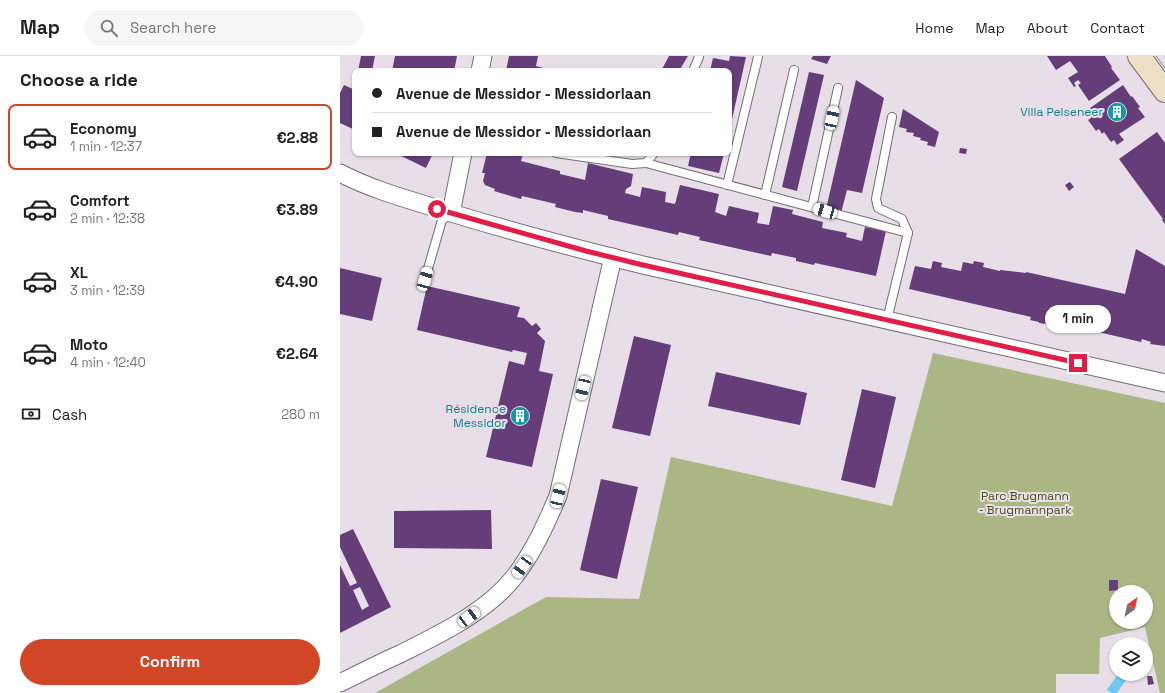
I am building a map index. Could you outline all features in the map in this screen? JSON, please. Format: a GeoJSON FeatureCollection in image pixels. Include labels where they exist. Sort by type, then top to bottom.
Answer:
{"type":"FeatureCollection","features":[{"type":"Feature","properties":{"kind":"main road"},"geometry":{"type":"LineString","coordinates":[[1139,56],[1165,91]]}},
{"type":"Feature","properties":{"kind":"street"},"geometry":{"type":"LineString","coordinates":[[481,68],[483,56]]}},
{"type":"Feature","properties":{"kind":"street"},"geometry":{"type":"LineString","coordinates":[[451,213],[462,156]]}},
{"type":"Feature","properties":{"kind":"street"},"geometry":{"type":"LineString","coordinates":[[340,173],[359,183],[451,213],[613,257],[1165,383]]}},
{"type":"Feature","properties":{"kind":"street"},"geometry":{"type":"LineString","coordinates":[[340,683],[437,636],[469,617],[492,599],[514,577],[529,556],[544,529],[558,496],[613,257]]}},
{"type":"Feature","properties":{"kind":"lane"},"geometry":{"type":"LineString","coordinates":[[694,68],[699,57]]}},
{"type":"Feature","properties":{"kind":"lane"},"geometry":{"type":"LineString","coordinates":[[727,185],[758,57]]}},
{"type":"Feature","properties":{"kind":"lane"},"geometry":{"type":"LineString","coordinates":[[765,195],[794,70]]}},
{"type":"Feature","properties":{"kind":"lane"},"geometry":{"type":"LineString","coordinates":[[812,207],[838,88]]}},
{"type":"Feature","properties":{"kind":"lane"},"geometry":{"type":"LineString","coordinates":[[887,320],[908,233],[902,219],[878,208],[876,199],[892,117]]}},
{"type":"Feature","properties":{"kind":"lane"},"geometry":{"type":"LineString","coordinates":[[577,156],[632,164],[646,163],[908,233]]}},
{"type":"Feature","properties":{"kind":"lane"},"geometry":{"type":"LineString","coordinates":[[646,163],[652,156]]}},
{"type":"Feature","properties":{"kind":"lane"},"geometry":{"type":"LineString","coordinates":[[425,279],[442,220],[451,213]]}},
{"type":"Feature","properties":{"kind":"green space","name":"Parc Brugmann - Brugmannpark"},"geometry":{"type":"Polygon","coordinates":[[[933,353],[1165,403],[1165,693],[1160,693],[1153,662],[1153,637],[1147,637],[1145,629],[1153,629],[1153,585],[1109,585],[1109,629],[1137,629],[1100,638],[1099,674],[1056,674],[1056,693],[375,693],[546,597],[639,599],[671,457],[892,506],[933,353]]]}},
{"type":"Feature","properties":{"kind":"water"},"geometry":{"type":"Polygon","coordinates":[[[1113,681],[1125,681],[1117,693],[1112,693],[1107,690],[1113,681]]]}},
{"type":"Feature","properties":{"kind":"building"},"geometry":{"type":"Polygon","coordinates":[[[361,56],[375,56],[373,68],[359,68],[361,56]]]}},
{"type":"Feature","properties":{"kind":"building"},"geometry":{"type":"Polygon","coordinates":[[[395,56],[457,56],[455,68],[393,68],[395,56]]]}},
{"type":"Feature","properties":{"kind":"building"},"geometry":{"type":"Polygon","coordinates":[[[509,56],[538,56],[536,66],[543,68],[507,68],[509,56]]]}},
{"type":"Feature","properties":{"kind":"building"},"geometry":{"type":"Polygon","coordinates":[[[669,56],[688,56],[681,68],[663,68],[669,56]]]}},
{"type":"Feature","properties":{"kind":"building"},"geometry":{"type":"Polygon","coordinates":[[[730,56],[746,57],[732,119],[732,68],[711,68],[713,58],[729,61],[730,56]]]}},
{"type":"Feature","properties":{"kind":"building"},"geometry":{"type":"Polygon","coordinates":[[[813,56],[831,56],[827,64],[811,59],[813,56]]]}},
{"type":"Feature","properties":{"kind":"building"},"geometry":{"type":"Polygon","coordinates":[[[1047,56],[1105,56],[1112,67],[1111,68],[1120,80],[1089,101],[1078,85],[1081,83],[1078,80],[1074,83],[1076,86],[1074,87],[1068,78],[1078,72],[1070,61],[1056,70],[1047,56]]]}},
{"type":"Feature","properties":{"kind":"building"},"geometry":{"type":"Polygon","coordinates":[[[809,72],[824,75],[797,191],[782,187],[809,72]]]}},
{"type":"Feature","properties":{"kind":"building"},"geometry":{"type":"Polygon","coordinates":[[[856,80],[884,98],[862,193],[847,190],[841,213],[826,209],[856,80]]]}},
{"type":"Feature","properties":{"kind":"building"},"geometry":{"type":"Polygon","coordinates":[[[344,85],[352,89],[352,129],[340,123],[340,93],[344,85]]]}},
{"type":"Feature","properties":{"kind":"building","name":"Villa Pelseneer"},"geometry":{"type":"Polygon","coordinates":[[[1123,85],[1140,107],[1138,108],[1145,117],[1119,134],[1124,140],[1117,145],[1114,140],[1111,142],[1104,132],[1102,134],[1099,129],[1096,131],[1088,120],[1095,115],[1090,108],[1123,85]]]}},
{"type":"Feature","properties":{"kind":"building"},"geometry":{"type":"Polygon","coordinates":[[[903,109],[939,132],[935,147],[927,145],[928,142],[920,140],[921,138],[913,136],[914,133],[906,132],[907,129],[899,127],[903,109]]]}},
{"type":"Feature","properties":{"kind":"building"},"geometry":{"type":"Polygon","coordinates":[[[1157,132],[1165,143],[1165,224],[1162,220],[1163,219],[1119,159],[1157,132]]]}},
{"type":"Feature","properties":{"kind":"building"},"geometry":{"type":"Polygon","coordinates":[[[960,148],[967,149],[966,154],[959,153],[960,148]]]}},
{"type":"Feature","properties":{"kind":"building"},"geometry":{"type":"Polygon","coordinates":[[[401,156],[432,156],[426,168],[401,156]]]}},
{"type":"Feature","properties":{"kind":"building"},"geometry":{"type":"Polygon","coordinates":[[[486,156],[522,156],[521,161],[560,171],[560,174],[585,180],[588,163],[633,174],[631,186],[626,189],[625,193],[640,197],[642,187],[666,192],[665,202],[675,204],[680,185],[719,194],[715,212],[726,216],[729,206],[759,213],[757,223],[769,225],[773,206],[793,210],[792,214],[823,222],[822,228],[847,233],[846,237],[862,241],[865,227],[886,231],[876,276],[815,263],[814,265],[796,261],[796,258],[772,253],[771,256],[699,240],[700,237],[679,232],[678,235],[608,219],[608,216],[583,210],[583,213],[575,212],[555,207],[556,204],[522,196],[521,199],[494,191],[495,189],[485,185],[483,181],[485,173],[482,173],[486,156]]]}},
{"type":"Feature","properties":{"kind":"building"},"geometry":{"type":"Polygon","coordinates":[[[690,156],[723,156],[719,173],[688,166],[690,156]]]}},
{"type":"Feature","properties":{"kind":"building"},"geometry":{"type":"Polygon","coordinates":[[[1070,182],[1074,187],[1069,191],[1065,185],[1070,182]]]}},
{"type":"Feature","properties":{"kind":"building"},"geometry":{"type":"Polygon","coordinates":[[[1136,249],[1165,266],[1165,346],[1150,344],[1151,342],[1142,339],[1141,342],[1060,323],[1059,326],[1039,323],[1030,320],[1031,317],[909,289],[915,266],[931,269],[933,261],[942,263],[941,267],[961,271],[963,262],[973,264],[974,261],[984,263],[983,267],[1000,271],[1026,272],[1125,294],[1136,249]]]}},
{"type":"Feature","properties":{"kind":"building"},"geometry":{"type":"Polygon","coordinates":[[[340,268],[382,278],[372,321],[340,314],[340,268]]]}},
{"type":"Feature","properties":{"kind":"building","name":"Résidence Messidor"},"geometry":{"type":"Polygon","coordinates":[[[427,286],[520,307],[517,317],[524,318],[532,326],[536,323],[541,329],[537,333],[545,341],[539,371],[553,374],[532,467],[486,457],[509,361],[524,365],[527,353],[513,350],[512,352],[417,330],[427,286]]]}},
{"type":"Feature","properties":{"kind":"building"},"geometry":{"type":"Polygon","coordinates":[[[634,336],[671,345],[650,436],[612,428],[634,336]]]}},
{"type":"Feature","properties":{"kind":"building"},"geometry":{"type":"Polygon","coordinates":[[[716,372],[807,393],[800,425],[708,406],[716,372]]]}},
{"type":"Feature","properties":{"kind":"building"},"geometry":{"type":"Polygon","coordinates":[[[862,389],[896,397],[875,488],[841,480],[862,389]]]}},
{"type":"Feature","properties":{"kind":"building"},"geometry":{"type":"Polygon","coordinates":[[[601,479],[638,487],[617,579],[580,570],[601,479]]]}},
{"type":"Feature","properties":{"kind":"building"},"geometry":{"type":"Polygon","coordinates":[[[491,510],[492,549],[394,548],[394,511],[491,510]]]}},
{"type":"Feature","properties":{"kind":"building"},"geometry":{"type":"Polygon","coordinates":[[[353,529],[391,607],[340,633],[340,565],[350,586],[357,583],[340,547],[340,535],[353,529]],[[360,587],[353,590],[362,610],[369,606],[360,587]]]}},
{"type":"Feature","properties":{"kind":"building"},"geometry":{"type":"Polygon","coordinates":[[[1109,580],[1118,580],[1118,585],[1109,585],[1109,580]]]}},
{"type":"Feature","properties":{"kind":"building"},"geometry":{"type":"Polygon","coordinates":[[[1153,680],[1154,684],[1148,685],[1148,681],[1153,680]]]}},
{"type":"Feature","properties":{"kind":"tram line"},"geometry":{"type":"LineString","coordinates":[[1156,56],[1165,68]]}},
{"type":"Feature","properties":{"kind":"place","name":"Villa Pelseneer"},"geometry":{"type":"Point","coordinates":[1117,112]}},
{"type":"Feature","properties":{"kind":"place","name":"Résidence Messidor"},"geometry":{"type":"Point","coordinates":[520,416]}},
{"type":"Feature","properties":{"kind":"route"},"geometry":{"type":"LineString","coordinates":[[437,209],[586,251],[643,265],[1078,363]]}}]}
